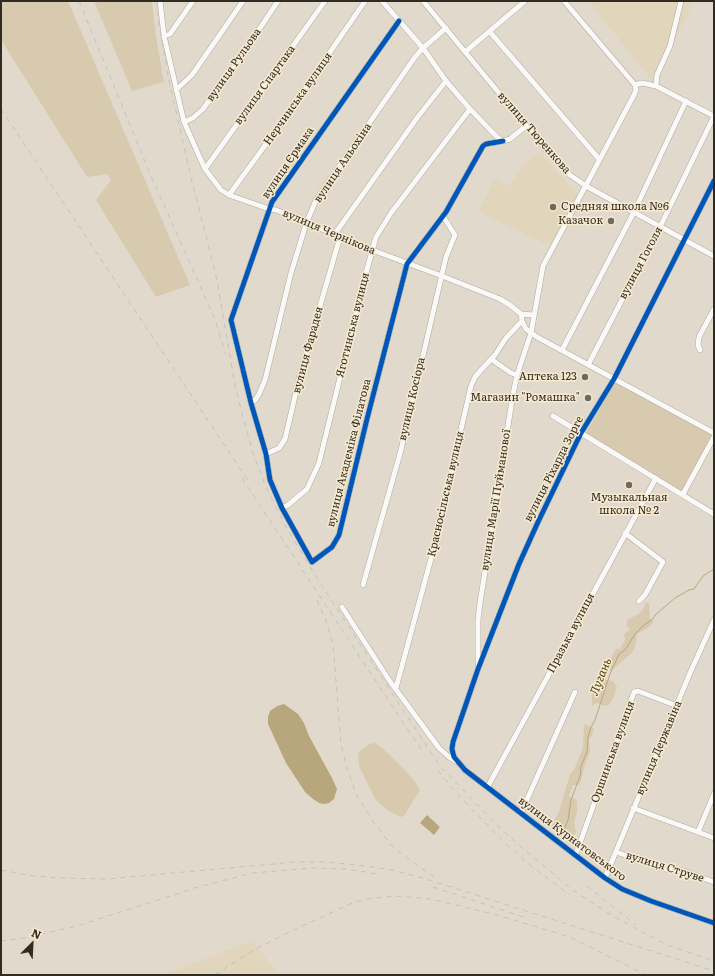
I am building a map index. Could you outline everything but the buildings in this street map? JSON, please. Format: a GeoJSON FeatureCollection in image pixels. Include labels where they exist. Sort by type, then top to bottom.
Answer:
{"type":"FeatureCollection","features":[{"type":"Feature","properties":{"kind":"street","name":"вулиця Чернікова"},"geometry":{"type":"LineString","coordinates":[[160,1],[164,36],[184,122],[205,169],[221,190],[229,195],[276,210],[307,222],[334,235],[500,299],[521,314]]}},
{"type":"Feature","properties":{"kind":"street"},"geometry":{"type":"LineString","coordinates":[[164,36],[170,34],[193,1]]}},
{"type":"Feature","properties":{"kind":"street"},"geometry":{"type":"LineString","coordinates":[[176,90],[192,75],[243,1]]}},
{"type":"Feature","properties":{"kind":"street","name":"вулиця Рульова"},"geometry":{"type":"LineString","coordinates":[[184,122],[193,118],[203,109],[278,1]]}},
{"type":"Feature","properties":{"kind":"street","name":"вулиця Спартака"},"geometry":{"type":"LineString","coordinates":[[205,169],[325,1]]}},
{"type":"Feature","properties":{"kind":"street","name":"Нерчинська вулиця"},"geometry":{"type":"LineString","coordinates":[[229,195],[285,118],[365,1]]}},
{"type":"Feature","properties":{"kind":"street"},"geometry":{"type":"LineString","coordinates":[[382,1],[423,48],[446,81],[470,109],[498,138],[503,141]]}},
{"type":"Feature","properties":{"kind":"street","name":"вулиця Тюренкова"},"geometry":{"type":"LineString","coordinates":[[423,1],[526,126],[560,166],[570,175],[586,186],[714,256]]}},
{"type":"Feature","properties":{"kind":"street"},"geometry":{"type":"LineString","coordinates":[[465,52],[525,1]]}},
{"type":"Feature","properties":{"kind":"street"},"geometry":{"type":"LineString","coordinates":[[530,332],[544,266],[636,90],[634,85],[564,1]]}},
{"type":"Feature","properties":{"kind":"street"},"geometry":{"type":"LineString","coordinates":[[656,86],[657,75],[670,46],[681,1]]}},
{"type":"Feature","properties":{"kind":"street","name":"вулиця Єрмака"},"geometry":{"type":"LineString","coordinates":[[251,403],[232,320],[269,209],[275,197],[399,21]]}},
{"type":"Feature","properties":{"kind":"street","name":"вулиця Альохіна"},"geometry":{"type":"LineString","coordinates":[[251,403],[256,400],[265,380],[288,284],[307,222],[320,194],[423,48],[446,28]]}},
{"type":"Feature","properties":{"kind":"street"},"geometry":{"type":"LineString","coordinates":[[490,32],[599,159]]}},
{"type":"Feature","properties":{"kind":"street"},"geometry":{"type":"LineString","coordinates":[[334,235],[417,118],[446,81]]}},
{"type":"Feature","properties":{"kind":"street"},"geometry":{"type":"LineString","coordinates":[[634,85],[642,83],[656,86],[714,116]]}},
{"type":"Feature","properties":{"kind":"street"},"geometry":{"type":"LineString","coordinates":[[562,350],[634,212],[686,101]]}},
{"type":"Feature","properties":{"kind":"street","name":"Яготинська вулиця"},"geometry":{"type":"LineString","coordinates":[[282,508],[288,505],[307,489],[319,463],[376,237],[391,213],[470,109]]}},
{"type":"Feature","properties":{"kind":"street","name":"вулиця Гоголя"},"geometry":{"type":"LineString","coordinates":[[588,365],[660,227],[714,116]]}},
{"type":"Feature","properties":{"kind":"street"},"geometry":{"type":"LineString","coordinates":[[407,264],[443,216],[479,152],[486,144],[510,139],[526,126]]}},
{"type":"Feature","properties":{"kind":"street","name":"вулиця Ріхарда Зорге"},"geometry":{"type":"LineString","coordinates":[[456,759],[452,749],[453,742],[478,669],[526,550],[582,432],[614,380],[714,181]]}},
{"type":"Feature","properties":{"kind":"street","name":"вулиця Косіора"},"geometry":{"type":"LineString","coordinates":[[363,585],[401,450],[449,248],[455,235],[443,216]]}},
{"type":"Feature","properties":{"kind":"street","name":"вулиця Фарадея"},"geometry":{"type":"LineString","coordinates":[[266,454],[279,448],[285,439],[300,375],[340,237]]}},
{"type":"Feature","properties":{"kind":"street","name":"вулиця Академіка Філатова"},"geometry":{"type":"LineString","coordinates":[[251,403],[266,454],[270,480],[282,508],[312,562],[332,547],[339,535],[407,264]]}},
{"type":"Feature","properties":{"kind":"street"},"geometry":{"type":"LineString","coordinates":[[700,350],[698,345],[699,337],[714,309]]}},
{"type":"Feature","properties":{"kind":"street"},"geometry":{"type":"LineString","coordinates":[[533,315],[521,314],[523,325],[530,332],[614,380],[714,433]]}},
{"type":"Feature","properties":{"kind":"street","name":"Красносільська вулиця"},"geometry":{"type":"LineString","coordinates":[[396,688],[432,555],[471,386],[475,377],[491,359],[506,338],[522,321]]}},
{"type":"Feature","properties":{"kind":"street","name":"вулиця Марії Пуйманової"},"geometry":{"type":"LineString","coordinates":[[478,669],[478,620],[480,602],[517,376],[530,332]]}},
{"type":"Feature","properties":{"kind":"street"},"geometry":{"type":"LineString","coordinates":[[491,359],[517,376]]}},
{"type":"Feature","properties":{"kind":"street"},"geometry":{"type":"LineString","coordinates":[[553,416],[582,432],[714,514]]}},
{"type":"Feature","properties":{"kind":"street"},"geometry":{"type":"LineString","coordinates":[[683,494],[714,437]]}},
{"type":"Feature","properties":{"kind":"street","name":"Празька вулиця"},"geometry":{"type":"LineString","coordinates":[[487,788],[656,478]]}},
{"type":"Feature","properties":{"kind":"street"},"geometry":{"type":"LineString","coordinates":[[626,534],[663,562],[645,595],[639,601]]}},
{"type":"Feature","properties":{"kind":"street"},"geometry":{"type":"LineString","coordinates":[[342,607],[396,688]]}},
{"type":"Feature","properties":{"kind":"street","name":"вулиця Державіна"},"geometry":{"type":"LineString","coordinates":[[605,878],[633,808],[714,620]]}},
{"type":"Feature","properties":{"kind":"street","name":"вулиця Курнатовського"},"geometry":{"type":"LineString","coordinates":[[396,688],[439,748],[449,757],[456,759],[465,770],[487,788],[576,854],[605,878],[636,896],[714,922]]}},
{"type":"Feature","properties":{"kind":"street","name":"Оршинська вулиця"},"geometry":{"type":"LineString","coordinates":[[576,854],[634,692],[638,690],[677,706]]}},
{"type":"Feature","properties":{"kind":"street"},"geometry":{"type":"LineString","coordinates":[[520,813],[575,692]]}},
{"type":"Feature","properties":{"kind":"street"},"geometry":{"type":"LineString","coordinates":[[698,832],[714,794]]}},
{"type":"Feature","properties":{"kind":"street"},"geometry":{"type":"LineString","coordinates":[[633,808],[714,838]]}},
{"type":"Feature","properties":{"kind":"street","name":"вулиця Струве"},"geometry":{"type":"LineString","coordinates":[[616,852],[665,869],[684,871],[714,882]]}},
{"type":"Feature","properties":{"kind":"shaded area"},"geometry":{"type":"Polygon","coordinates":[[[1,1],[68,1],[190,285],[156,297],[96,200],[111,180],[108,174],[87,177],[1,40],[1,1]]]}},
{"type":"Feature","properties":{"kind":"shaded area"},"geometry":{"type":"Polygon","coordinates":[[[94,1],[152,1],[156,37],[164,82],[132,91],[94,1]]]}},
{"type":"Feature","properties":{"kind":"shaded area"},"geometry":{"type":"Polygon","coordinates":[[[588,1],[694,1],[654,83],[588,1]]]}},
{"type":"Feature","properties":{"kind":"shaded area"},"geometry":{"type":"Polygon","coordinates":[[[540,153],[578,195],[552,247],[478,212],[495,179],[510,186],[524,163],[540,153]]]}},
{"type":"Feature","properties":{"kind":"shaded area"},"geometry":{"type":"Polygon","coordinates":[[[615,382],[714,435],[682,491],[586,433],[615,382]]]}},
{"type":"Feature","properties":{"kind":"shaded area"},"geometry":{"type":"Polygon","coordinates":[[[645,603],[649,603],[650,618],[654,622],[637,634],[635,647],[631,654],[613,669],[608,671],[608,664],[616,649],[620,649],[625,639],[624,636],[626,632],[631,629],[627,626],[627,620],[639,614],[644,608],[645,603]]]}},
{"type":"Feature","properties":{"kind":"shaded area"},"geometry":{"type":"Polygon","coordinates":[[[603,679],[613,681],[617,687],[613,699],[609,705],[604,706],[597,703],[592,706],[592,693],[597,682],[603,679]]]}},
{"type":"Feature","properties":{"kind":"shaded area"},"geometry":{"type":"Polygon","coordinates":[[[284,704],[298,714],[304,723],[309,736],[337,789],[334,799],[329,803],[319,803],[305,792],[286,763],[268,724],[270,711],[277,706],[284,704]]]}},
{"type":"Feature","properties":{"kind":"shaded area"},"geometry":{"type":"Polygon","coordinates":[[[584,724],[594,728],[592,736],[589,739],[590,751],[582,778],[579,785],[573,785],[569,796],[577,800],[577,812],[574,823],[576,832],[570,842],[551,827],[559,812],[570,774],[574,770],[583,748],[584,724]]]}},
{"type":"Feature","properties":{"kind":"shaded area"},"geometry":{"type":"Polygon","coordinates":[[[375,743],[404,769],[420,790],[404,816],[401,817],[387,810],[375,799],[359,766],[359,752],[369,744],[375,743]]]}},
{"type":"Feature","properties":{"kind":"shaded area"},"geometry":{"type":"Polygon","coordinates":[[[427,815],[440,827],[434,835],[420,823],[427,815]]]}},
{"type":"Feature","properties":{"kind":"shaded area"},"geometry":{"type":"Polygon","coordinates":[[[252,941],[280,975],[161,975],[252,941]]]}},
{"type":"Feature","properties":{"kind":"waterway","name":"Лугань"},"geometry":{"type":"LineString","coordinates":[[563,832],[568,820],[571,800],[581,773],[580,769],[587,752],[588,737],[591,727],[595,720],[610,674],[619,654],[625,650],[635,634],[653,619],[655,615],[675,598],[689,590],[694,589],[703,576],[714,569]]}},
{"type":"Feature","properties":{"kind":"railway"},"geometry":{"type":"LineString","coordinates":[[79,1],[151,176],[215,319],[225,353]]}},
{"type":"Feature","properties":{"kind":"railway"},"geometry":{"type":"LineString","coordinates":[[157,1],[159,24],[168,76],[191,177],[217,280],[235,385],[254,456],[266,487],[286,527],[315,575],[439,765],[498,826],[574,891],[613,916],[667,945],[714,961]]}},
{"type":"Feature","properties":{"kind":"railway"},"geometry":{"type":"LineString","coordinates":[[1,109],[249,482]]}},
{"type":"Feature","properties":{"kind":"railway"},"geometry":{"type":"LineString","coordinates":[[242,478],[424,753]]}},
{"type":"Feature","properties":{"kind":"railway"},"geometry":{"type":"LineString","coordinates":[[317,600],[326,621],[333,644],[341,744],[346,765],[356,794],[374,823],[392,846],[436,878]]}},
{"type":"Feature","properties":{"kind":"railway"},"geometry":{"type":"LineString","coordinates":[[438,771],[461,798],[502,840],[526,862],[570,895]]}},
{"type":"Feature","properties":{"kind":"railway"},"geometry":{"type":"LineString","coordinates":[[1,870],[33,876],[107,879],[295,862],[327,862],[366,866],[392,870],[426,879],[714,971]]}},
{"type":"Feature","properties":{"kind":"railway"},"geometry":{"type":"LineString","coordinates":[[1,941],[24,938],[77,926],[198,887],[253,873],[311,868],[346,869],[378,874]]}},
{"type":"Feature","properties":{"kind":"railway"},"geometry":{"type":"LineString","coordinates":[[587,886],[636,925]]}},
{"type":"Feature","properties":{"kind":"railway"},"geometry":{"type":"LineString","coordinates":[[433,887],[526,918]]}},
{"type":"Feature","properties":{"kind":"railway"},"geometry":{"type":"LineString","coordinates":[[215,975],[255,949],[350,904],[366,899],[395,896],[431,899],[497,915],[557,933],[572,938],[646,975]]}},
{"type":"Feature","properties":{"kind":"cycle path"},"geometry":{"type":"LineString","coordinates":[[399,21],[272,202],[231,320],[251,403],[266,454],[270,480],[282,508],[312,562],[332,547],[339,535],[407,264],[446,212],[483,146],[486,144],[503,141]]}},
{"type":"Feature","properties":{"kind":"cycle path"},"geometry":{"type":"LineString","coordinates":[[714,181],[614,379],[581,433],[538,522],[519,564],[478,669],[453,742],[452,749],[454,757],[465,770],[605,878],[622,889],[651,901],[714,923]]}},
{"type":"Feature","properties":{"kind":"place","name":"Средняя школа №6"},"geometry":{"type":"Point","coordinates":[553,207]}},
{"type":"Feature","properties":{"kind":"place","name":"Казачок"},"geometry":{"type":"Point","coordinates":[611,221]}},
{"type":"Feature","properties":{"kind":"place","name":"Аптека 123"},"geometry":{"type":"Point","coordinates":[585,377]}},
{"type":"Feature","properties":{"kind":"place","name":"Магазин \"Ромашка\""},"geometry":{"type":"Point","coordinates":[588,398]}},
{"type":"Feature","properties":{"kind":"place","name":"Музыкальная школа № 2"},"geometry":{"type":"Point","coordinates":[629,485]}}]}
